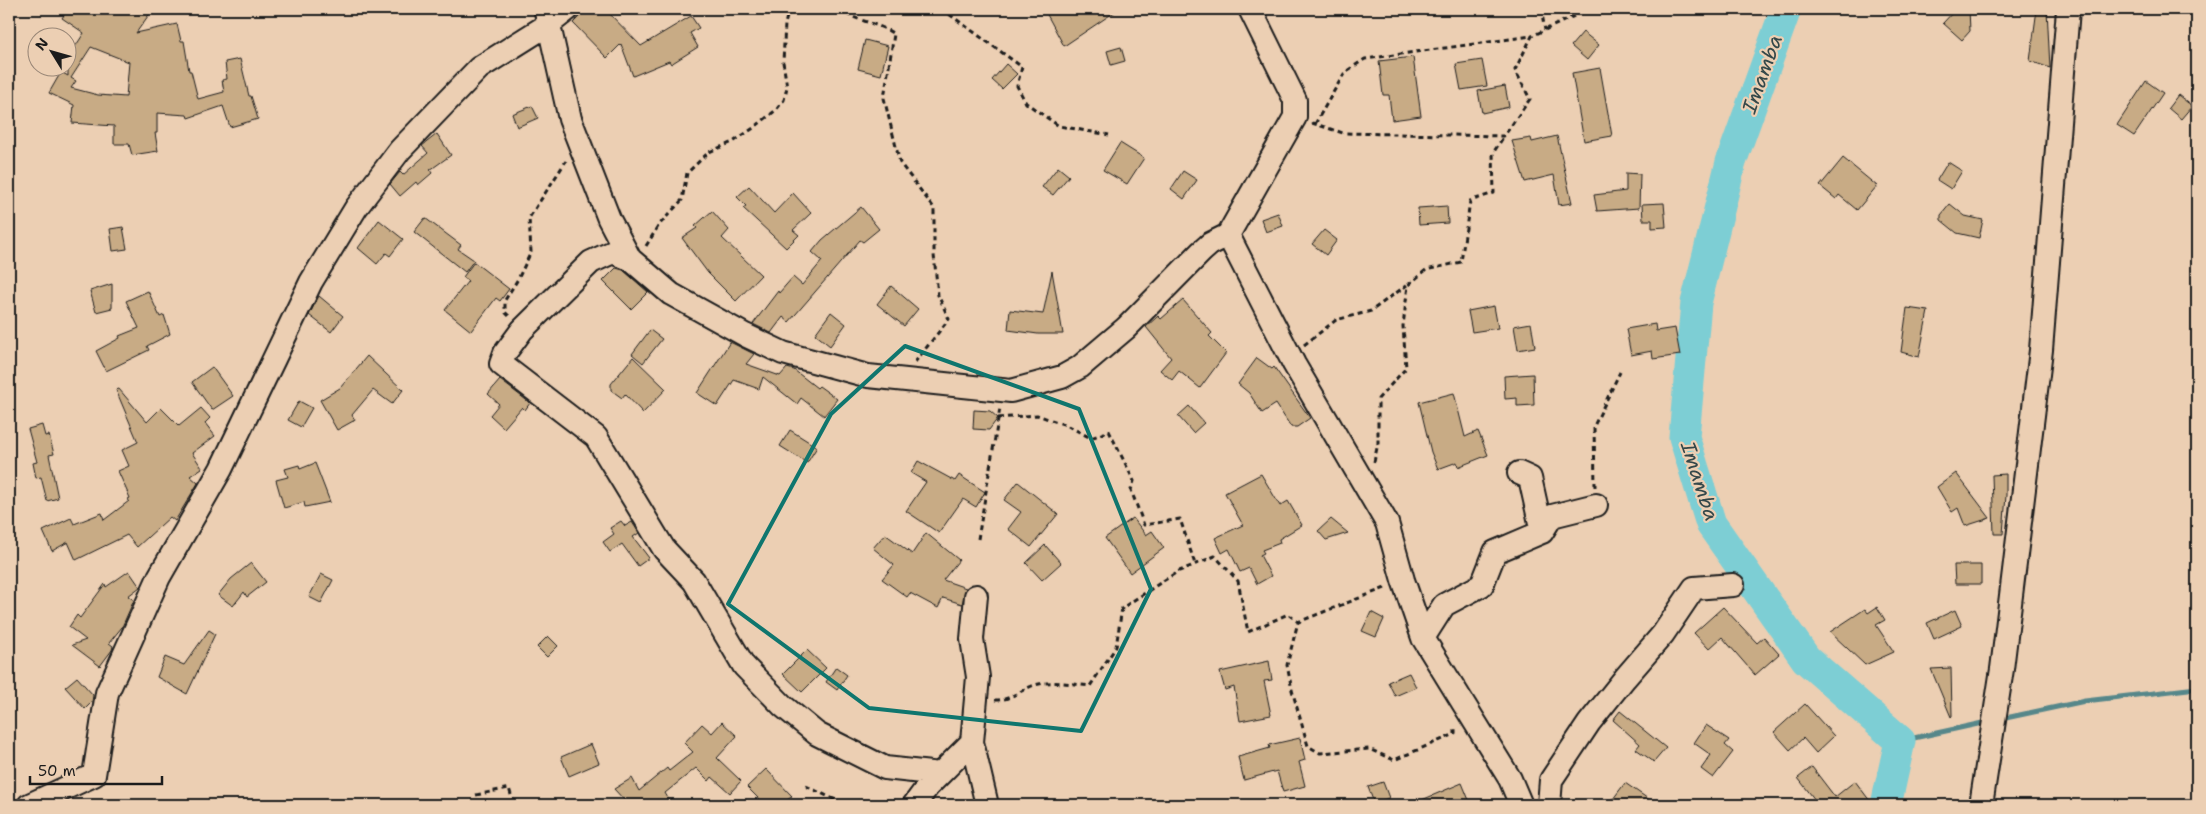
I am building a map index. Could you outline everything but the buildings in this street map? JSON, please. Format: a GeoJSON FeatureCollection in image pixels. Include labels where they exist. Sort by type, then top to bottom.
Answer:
{"type":"FeatureCollection","features":[{"type":"Feature","properties":{"kind":"street"},"geometry":{"type":"LineString","coordinates":[[29,805],[94,775],[107,693],[159,577],[221,470],[311,282],[356,208],[400,150],[479,68],[547,17],[568,9]]}},
{"type":"Feature","properties":{"kind":"street"},"geometry":{"type":"LineString","coordinates":[[940,774],[885,768],[817,734],[783,706],[744,666],[694,581],[664,549],[596,437],[501,364],[505,353],[522,330],[591,262],[612,252],[630,259],[671,294],[745,335],[783,353],[868,376],[1011,391],[1062,377],[1080,367],[1126,328],[1210,244],[1228,235],[1305,120],[1250,9]]}},
{"type":"Feature","properties":{"kind":"street"},"geometry":{"type":"LineString","coordinates":[[1981,805],[2002,669],[2041,350],[2068,9]]}},
{"type":"Feature","properties":{"kind":"street"},"geometry":{"type":"LineString","coordinates":[[547,17],[570,119],[609,219],[630,259]]}},
{"type":"Feature","properties":{"kind":"street"},"geometry":{"type":"LineString","coordinates":[[1228,235],[1291,356],[1387,523],[1403,580],[1423,638],[1510,779],[1521,805]]}},
{"type":"Feature","properties":{"kind":"street"},"geometry":{"type":"LineString","coordinates":[[1519,473],[1530,478],[1542,532]]}},
{"type":"Feature","properties":{"kind":"street"},"geometry":{"type":"LineString","coordinates":[[1423,638],[1444,605],[1482,585],[1495,552],[1542,532],[1552,516],[1596,505]]}},
{"type":"Feature","properties":{"kind":"street"},"geometry":{"type":"LineString","coordinates":[[1549,805],[1551,780],[1595,716],[1624,678],[1663,634],[1694,588],[1733,585]]}},
{"type":"Feature","properties":{"kind":"street"},"geometry":{"type":"LineString","coordinates":[[976,596],[972,639],[978,676],[972,742],[987,805]]}},
{"type":"Feature","properties":{"kind":"street"},"geometry":{"type":"LineString","coordinates":[[914,805],[940,774],[972,742]]}},
{"type":"Feature","properties":{"kind":"path"},"geometry":{"type":"LineString","coordinates":[[630,259],[649,243],[659,225],[682,200],[687,173],[709,152],[733,142],[755,127],[776,110],[784,100],[787,88],[783,62],[785,24],[789,9]]}},
{"type":"Feature","properties":{"kind":"path"},"geometry":{"type":"LineString","coordinates":[[838,9],[850,17],[882,26],[894,34],[884,98],[900,163],[934,208],[934,255],[938,295],[949,319],[901,379]]}},
{"type":"Feature","properties":{"kind":"path"},"geometry":{"type":"LineString","coordinates":[[942,9],[1022,67],[1017,86],[1026,104],[1059,126],[1110,135]]}},
{"type":"Feature","properties":{"kind":"path"},"geometry":{"type":"LineString","coordinates":[[1542,9],[1546,30]]}},
{"type":"Feature","properties":{"kind":"path"},"geometry":{"type":"LineString","coordinates":[[1504,136],[1343,133],[1305,120],[1345,72],[1365,59],[1532,36],[1590,9]]}},
{"type":"Feature","properties":{"kind":"path"},"geometry":{"type":"LineString","coordinates":[[1291,356],[1336,320],[1371,311],[1426,270],[1461,262],[1470,201],[1494,194],[1492,153],[1530,99],[1515,70],[1532,36]]}},
{"type":"Feature","properties":{"kind":"path"},"geometry":{"type":"LineString","coordinates":[[522,330],[505,312],[505,300],[518,279],[530,252],[529,218],[578,141]]}},
{"type":"Feature","properties":{"kind":"path"},"geometry":{"type":"LineString","coordinates":[[1368,489],[1378,443],[1378,399],[1406,368],[1404,326],[1408,285]]}},
{"type":"Feature","properties":{"kind":"path"},"geometry":{"type":"LineString","coordinates":[[1596,505],[1594,426],[1620,372]]}},
{"type":"Feature","properties":{"kind":"path"},"geometry":{"type":"LineString","coordinates":[[978,539],[1003,390]]}},
{"type":"Feature","properties":{"kind":"path"},"geometry":{"type":"LineString","coordinates":[[998,418],[1037,415],[1066,425],[1091,438],[1109,430],[1134,481],[1131,490],[1144,525],[1180,519],[1195,564]]}},
{"type":"Feature","properties":{"kind":"path"},"geometry":{"type":"LineString","coordinates":[[976,698],[1002,700],[1036,685],[1065,684],[1090,686],[1116,647],[1122,608],[1177,572],[1215,556],[1238,581],[1248,632],[1288,614],[1298,622]]}},
{"type":"Feature","properties":{"kind":"path"},"geometry":{"type":"LineString","coordinates":[[1298,622],[1403,580]]}},
{"type":"Feature","properties":{"kind":"path"},"geometry":{"type":"LineString","coordinates":[[1298,622],[1287,665],[1308,746],[1320,752],[1369,749],[1394,760],[1455,734],[1459,695]]}},
{"type":"Feature","properties":{"kind":"path"},"geometry":{"type":"LineString","coordinates":[[806,786],[846,805]]}},
{"type":"Feature","properties":{"kind":"path"},"geometry":{"type":"LineString","coordinates":[[476,795],[509,788],[514,805]]}},
{"type":"Feature","properties":{"kind":"highlighted area"},"geometry":{"type":"Polygon","coordinates":[[[905,346],[1079,409],[1151,589],[1081,731],[869,708],[728,604],[831,414],[905,346]]]}},
{"type":"Feature","properties":{"kind":"waterway","name":"Imamba"},"geometry":{"type":"LineString","coordinates":[[1786,9],[1731,162],[1696,303],[1684,437],[1711,524],[1806,659],[1900,741],[1886,805]]}},
{"type":"Feature","properties":{"kind":"waterway"},"geometry":{"type":"LineString","coordinates":[[2001,719],[2085,701],[2197,688]]}},
{"type":"Feature","properties":{"kind":"waterway"},"geometry":{"type":"LineString","coordinates":[[1900,741],[1987,722]]}}]}
